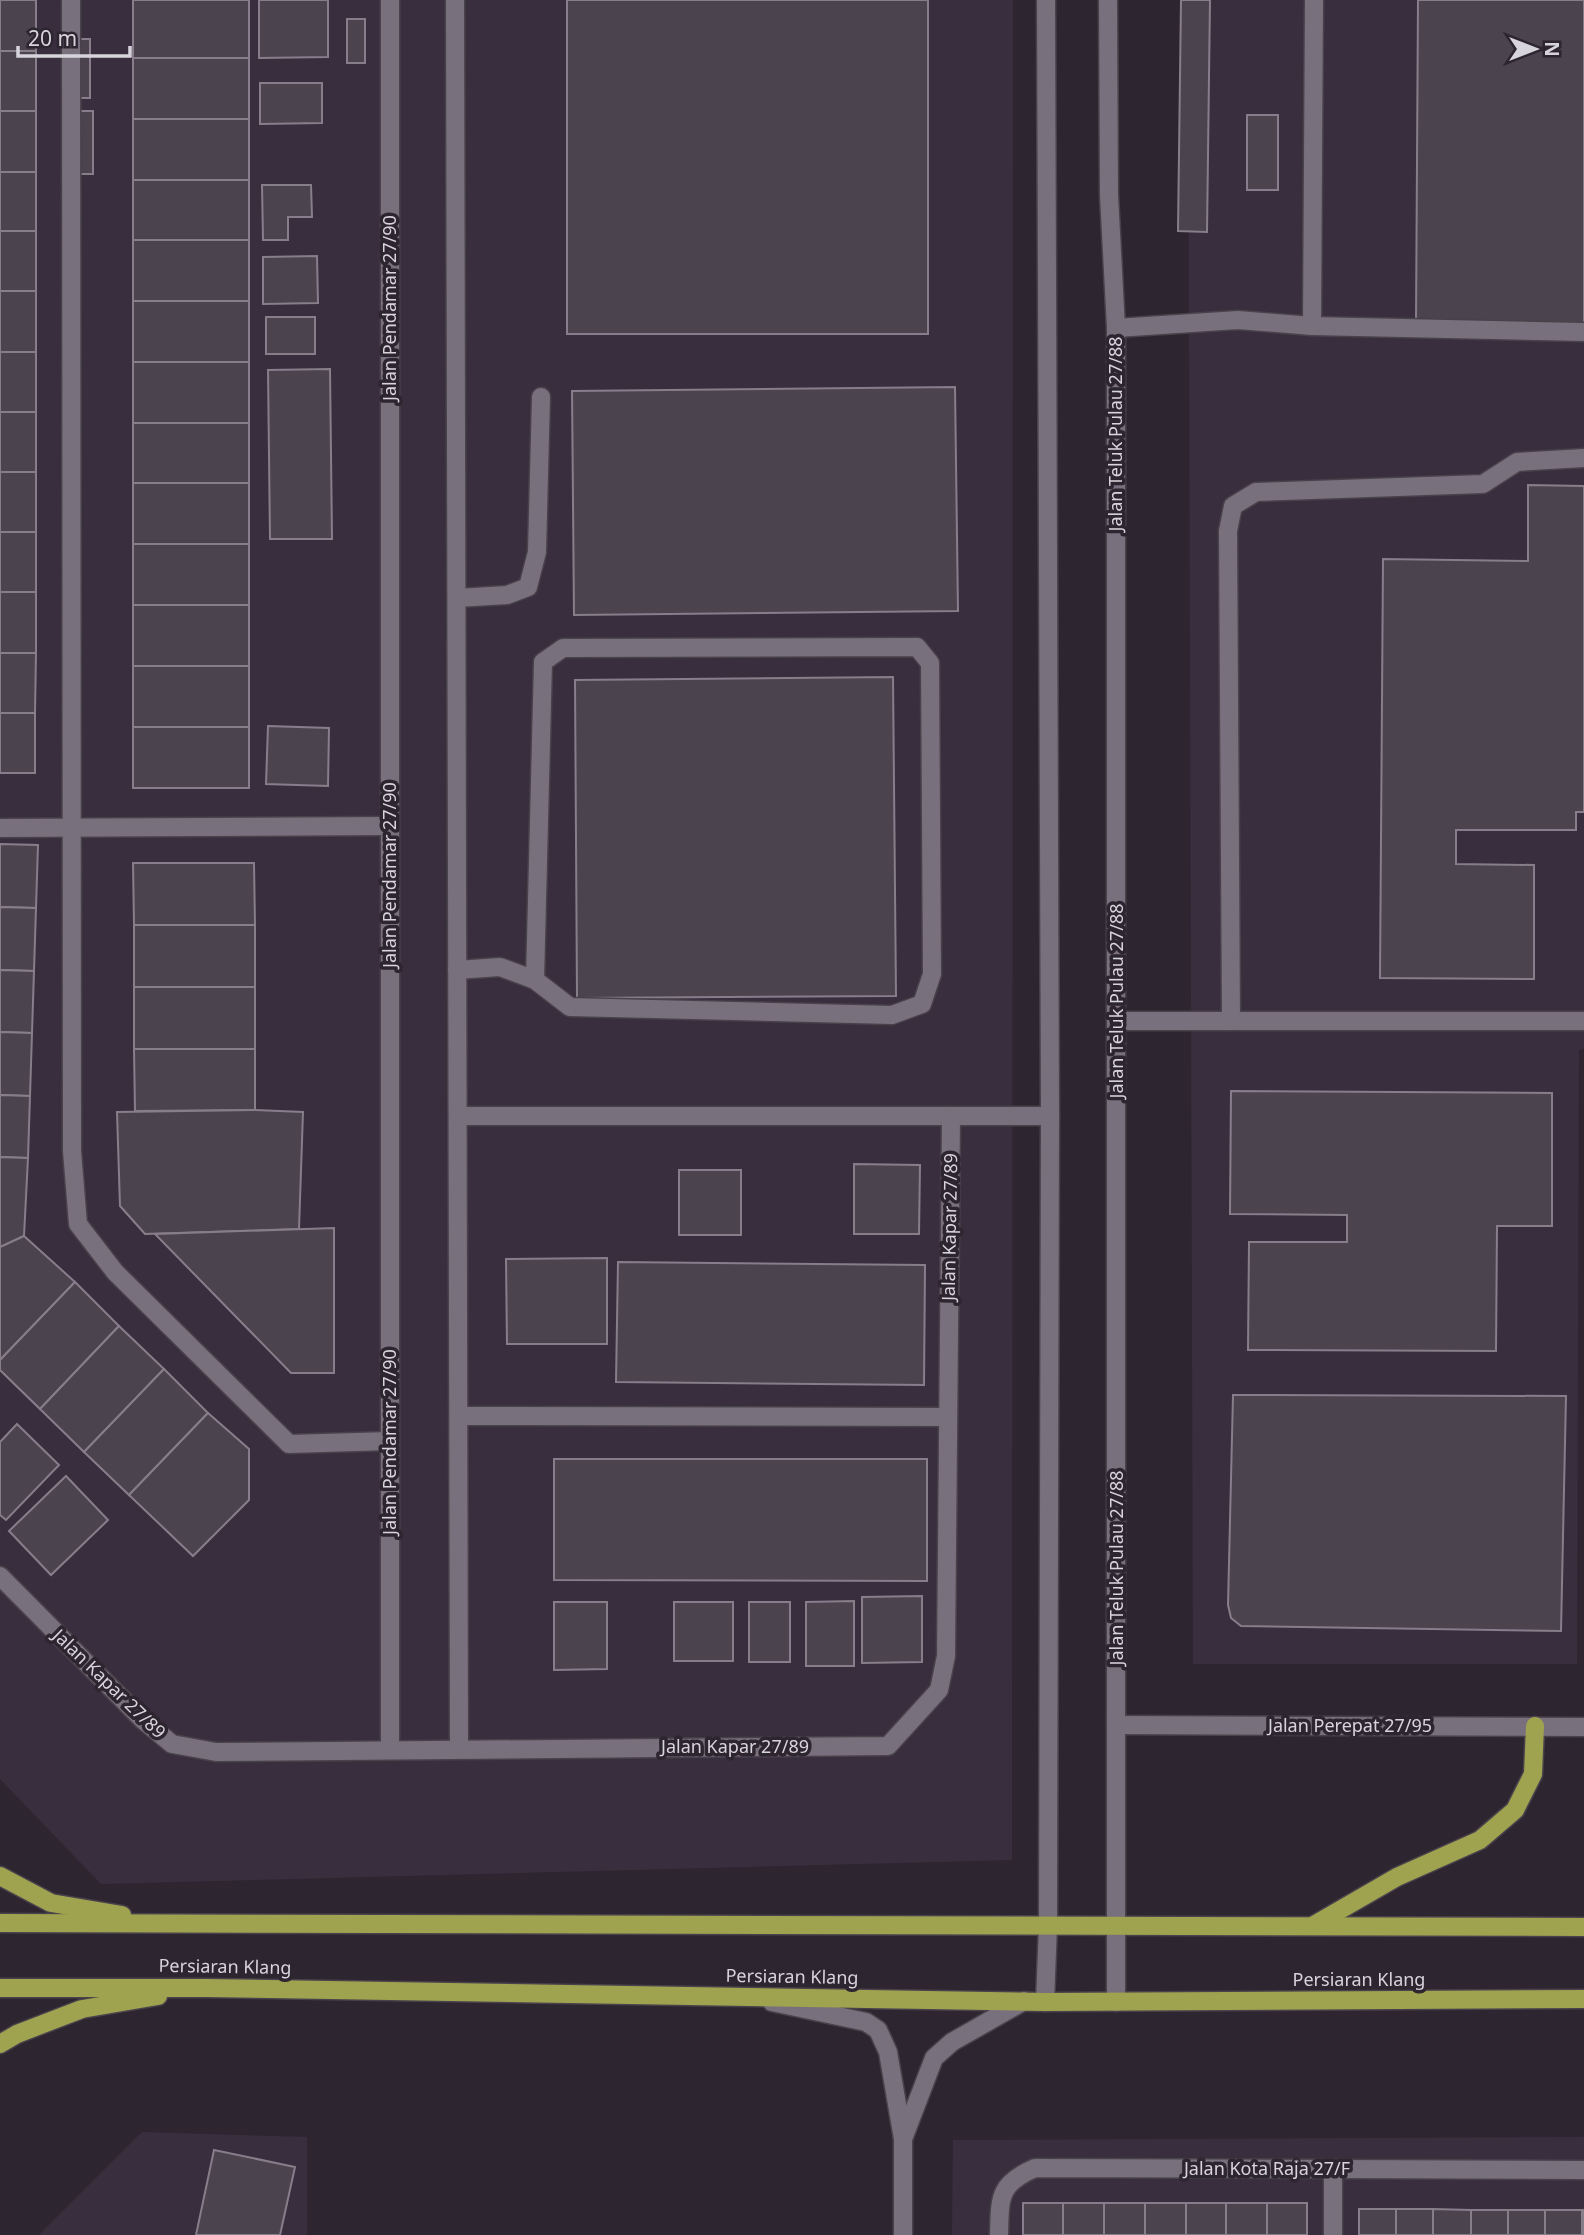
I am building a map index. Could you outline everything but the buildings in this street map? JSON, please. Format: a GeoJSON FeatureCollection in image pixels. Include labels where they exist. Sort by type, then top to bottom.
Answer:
{"type":"FeatureCollection","features":[{"type":"Feature","properties":{"kind":"main road"},"geometry":{"type":"LineString","coordinates":[[1314,1925],[1397,1877],[1480,1840],[1515,1810],[1533,1774],[1535,1727]]}},
{"type":"Feature","properties":{"kind":"main road"},"geometry":{"type":"LineString","coordinates":[[0,1876],[51,1903],[171,1923]]}},
{"type":"Feature","properties":{"kind":"main road"},"geometry":{"type":"LineString","coordinates":[[0,1923],[1584,1927]]}},
{"type":"Feature","properties":{"kind":"main road"},"geometry":{"type":"LineString","coordinates":[[0,2044],[17,2034],[82,2009],[206,1987]]}},
{"type":"Feature","properties":{"kind":"main road","name":"Persiaran Klang"},"geometry":{"type":"LineString","coordinates":[[0,1988],[206,1987],[1045,2002],[1584,1999]]}},
{"type":"Feature","properties":{"kind":"street"},"geometry":{"type":"LineString","coordinates":[[71,0],[72,1151],[78,1224],[115,1272],[289,1444],[390,1441]]}},
{"type":"Feature","properties":{"kind":"street","name":"Jalan Pendamar 27/90"},"geometry":{"type":"LineString","coordinates":[[390,0],[390,1750]]}},
{"type":"Feature","properties":{"kind":"street"},"geometry":{"type":"LineString","coordinates":[[455,0],[459,1749]]}},
{"type":"Feature","properties":{"kind":"street"},"geometry":{"type":"LineString","coordinates":[[1045,2002],[1048,1925],[1050,1116],[1046,0]]}},
{"type":"Feature","properties":{"kind":"street","name":"Jalan Teluk Pulau 27/88"},"geometry":{"type":"LineString","coordinates":[[1108,0],[1109,194],[1116,328],[1116,2002]]}},
{"type":"Feature","properties":{"kind":"street"},"geometry":{"type":"LineString","coordinates":[[1312,326],[1314,0]]}},
{"type":"Feature","properties":{"kind":"street"},"geometry":{"type":"LineString","coordinates":[[1116,328],[1238,320],[1312,326],[1584,332]]}},
{"type":"Feature","properties":{"kind":"street"},"geometry":{"type":"LineString","coordinates":[[457,598],[507,595],[528,587],[537,552],[541,397]]}},
{"type":"Feature","properties":{"kind":"street"},"geometry":{"type":"LineString","coordinates":[[1231,1021],[1228,531],[1233,506],[1256,492],[1483,484],[1517,462],[1584,458]]}},
{"type":"Feature","properties":{"kind":"street"},"geometry":{"type":"LineString","coordinates":[[457,970],[500,967],[535,980],[570,1007],[892,1015],[922,1004],[932,974],[930,663],[917,647],[563,648],[543,662],[535,980]]}},
{"type":"Feature","properties":{"kind":"street"},"geometry":{"type":"LineString","coordinates":[[0,828],[390,826]]}},
{"type":"Feature","properties":{"kind":"street"},"geometry":{"type":"LineString","coordinates":[[1117,1021],[1584,1021]]}},
{"type":"Feature","properties":{"kind":"street"},"geometry":{"type":"LineString","coordinates":[[458,1116],[1050,1116]]}},
{"type":"Feature","properties":{"kind":"street","name":"Jalan Kapar 27/89"},"geometry":{"type":"LineString","coordinates":[[0,1576],[143,1720],[172,1745],[216,1752],[888,1746],[939,1690],[946,1656],[951,1116]]}},
{"type":"Feature","properties":{"kind":"street"},"geometry":{"type":"LineString","coordinates":[[459,1416],[948,1417]]}},
{"type":"Feature","properties":{"kind":"street","name":"Jalan Perepat 27/95"},"geometry":{"type":"LineString","coordinates":[[1116,1725],[1584,1727]]}},
{"type":"Feature","properties":{"kind":"street"},"geometry":{"type":"LineString","coordinates":[[751,1997],[866,2022],[878,2030],[888,2052],[902,2139],[903,2235]]}},
{"type":"Feature","properties":{"kind":"street"},"geometry":{"type":"LineString","coordinates":[[902,2139],[934,2058],[952,2042],[1024,2001]]}},
{"type":"Feature","properties":{"kind":"street","name":"Jalan Kota Raja 27/F"},"geometry":{"type":"LineString","coordinates":[[999,2235],[1002,2194],[1016,2176],[1035,2168],[1584,2170]]}},
{"type":"Feature","properties":{"kind":"street"},"geometry":{"type":"LineString","coordinates":[[1333,2169],[1333,2235]]}},
{"type":"Feature","properties":{"kind":"shaded area"},"geometry":{"type":"Polygon","coordinates":[[[0,0],[1013,0],[1012,1860],[101,1884],[0,1779],[0,0]]]}},
{"type":"Feature","properties":{"kind":"shaded area"},"geometry":{"type":"Polygon","coordinates":[[[1188,0],[1584,0],[1584,1049],[1579,1050],[1577,1664],[1193,1664],[1188,0]]]}},
{"type":"Feature","properties":{"kind":"shaded area"},"geometry":{"type":"Polygon","coordinates":[[[142,2132],[307,2137],[307,2235],[39,2235],[142,2132]]]}},
{"type":"Feature","properties":{"kind":"shaded area"},"geometry":{"type":"Polygon","coordinates":[[[1584,2137],[1584,2235],[952,2235],[953,2140],[1584,2137]]]}}]}
